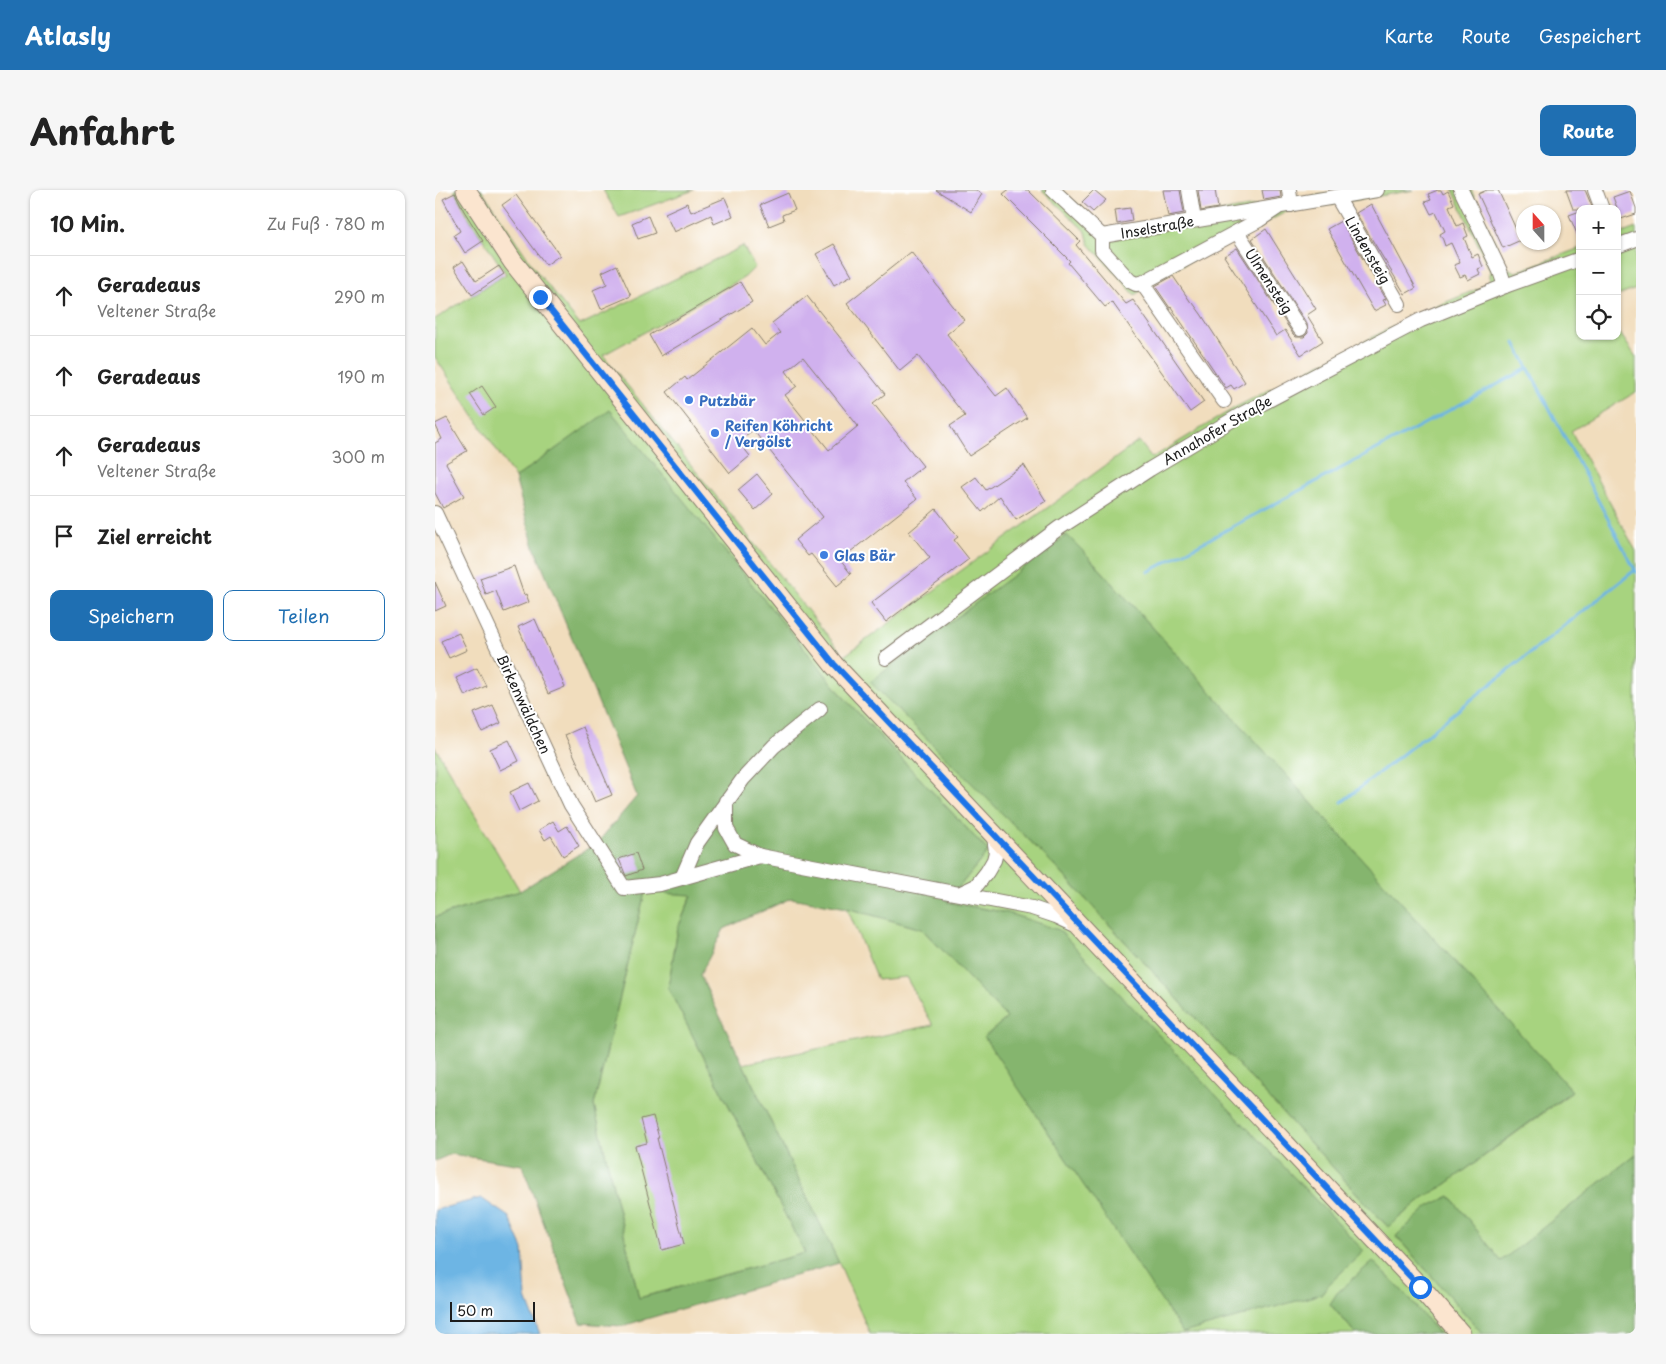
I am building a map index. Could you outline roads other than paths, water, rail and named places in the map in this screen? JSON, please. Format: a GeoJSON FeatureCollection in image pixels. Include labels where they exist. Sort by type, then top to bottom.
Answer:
{"type":"FeatureCollection","features":[{"type":"Feature","properties":{"kind":"main road"},"geometry":{"type":"LineString","coordinates":[[466,190],[513,262],[828,657],[994,836],[1413,1280],[1461,1334]]}},
{"type":"Feature","properties":{"kind":"street"},"geometry":{"type":"LineString","coordinates":[[1053,190],[1102,236]]}},
{"type":"Feature","properties":{"kind":"street"},"geometry":{"type":"LineString","coordinates":[[1189,190],[1194,220]]}},
{"type":"Feature","properties":{"kind":"street"},"geometry":{"type":"LineString","coordinates":[[1286,206],[1289,190]]}},
{"type":"Feature","properties":{"kind":"street","name":"Inselstraße"},"geometry":{"type":"LineString","coordinates":[[1286,206],[1142,283],[1136,284],[1130,281],[1102,250],[1102,236],[1377,190]]}},
{"type":"Feature","properties":{"kind":"street"},"geometry":{"type":"LineString","coordinates":[[1461,190],[1500,270],[1505,286]]}},
{"type":"Feature","properties":{"kind":"street"},"geometry":{"type":"LineString","coordinates":[[1595,190],[1601,205]]}},
{"type":"Feature","properties":{"kind":"street","name":"Lindensteig"},"geometry":{"type":"LineString","coordinates":[[1337,197],[1399,304]]}},
{"type":"Feature","properties":{"kind":"street","name":"Ulmensteig"},"geometry":{"type":"LineString","coordinates":[[1237,232],[1301,329]]}},
{"type":"Feature","properties":{"kind":"street"},"geometry":{"type":"LineString","coordinates":[[1621,245],[1636,239]]}},
{"type":"Feature","properties":{"kind":"street","name":"Annahofer Straße"},"geometry":{"type":"LineString","coordinates":[[885,658],[1059,528],[1217,428],[1421,320],[1505,286],[1576,261]]}},
{"type":"Feature","properties":{"kind":"street","name":"Inselstraße"},"geometry":{"type":"LineString","coordinates":[[1142,283],[1224,401]]}},
{"type":"Feature","properties":{"kind":"street","name":"Birkenwäldchen"},"geometry":{"type":"LineString","coordinates":[[435,513],[571,805],[624,888],[660,884],[682,878]]}},
{"type":"Feature","properties":{"kind":"street"},"geometry":{"type":"LineString","coordinates":[[682,878],[697,843],[743,779],[774,746],[820,709]]}},
{"type":"Feature","properties":{"kind":"street"},"geometry":{"type":"LineString","coordinates":[[726,801],[726,828],[735,844],[760,856],[1032,908],[1056,916],[1085,931]]}},
{"type":"Feature","properties":{"kind":"street"},"geometry":{"type":"LineString","coordinates":[[961,893],[975,886],[991,866],[997,848],[994,836]]}},
{"type":"Feature","properties":{"kind":"street"},"geometry":{"type":"LineString","coordinates":[[682,878],[760,856]]}},
{"type":"Feature","properties":{"kind":"water"},"geometry":{"type":"Polygon","coordinates":[[[481,1198],[509,1217],[523,1249],[526,1298],[540,1334],[435,1334],[435,1210],[481,1198]]]}},
{"type":"Feature","properties":{"kind":"waterway"},"geometry":{"type":"LineString","coordinates":[[1515,343],[1636,572]]}},
{"type":"Feature","properties":{"kind":"waterway"},"geometry":{"type":"LineString","coordinates":[[1148,572],[1528,368]]}},
{"type":"Feature","properties":{"kind":"waterway"},"geometry":{"type":"LineString","coordinates":[[1342,802],[1635,570]]}},
{"type":"Feature","properties":{"kind":"place","name":"Putzbär"},"geometry":{"type":"Point","coordinates":[689,400]}},
{"type":"Feature","properties":{"kind":"place","name":"Reifen Köhricht / Vergölst"},"geometry":{"type":"Point","coordinates":[715,433]}},
{"type":"Feature","properties":{"kind":"place","name":"Glas Bär"},"geometry":{"type":"Point","coordinates":[824,555]}}]}
